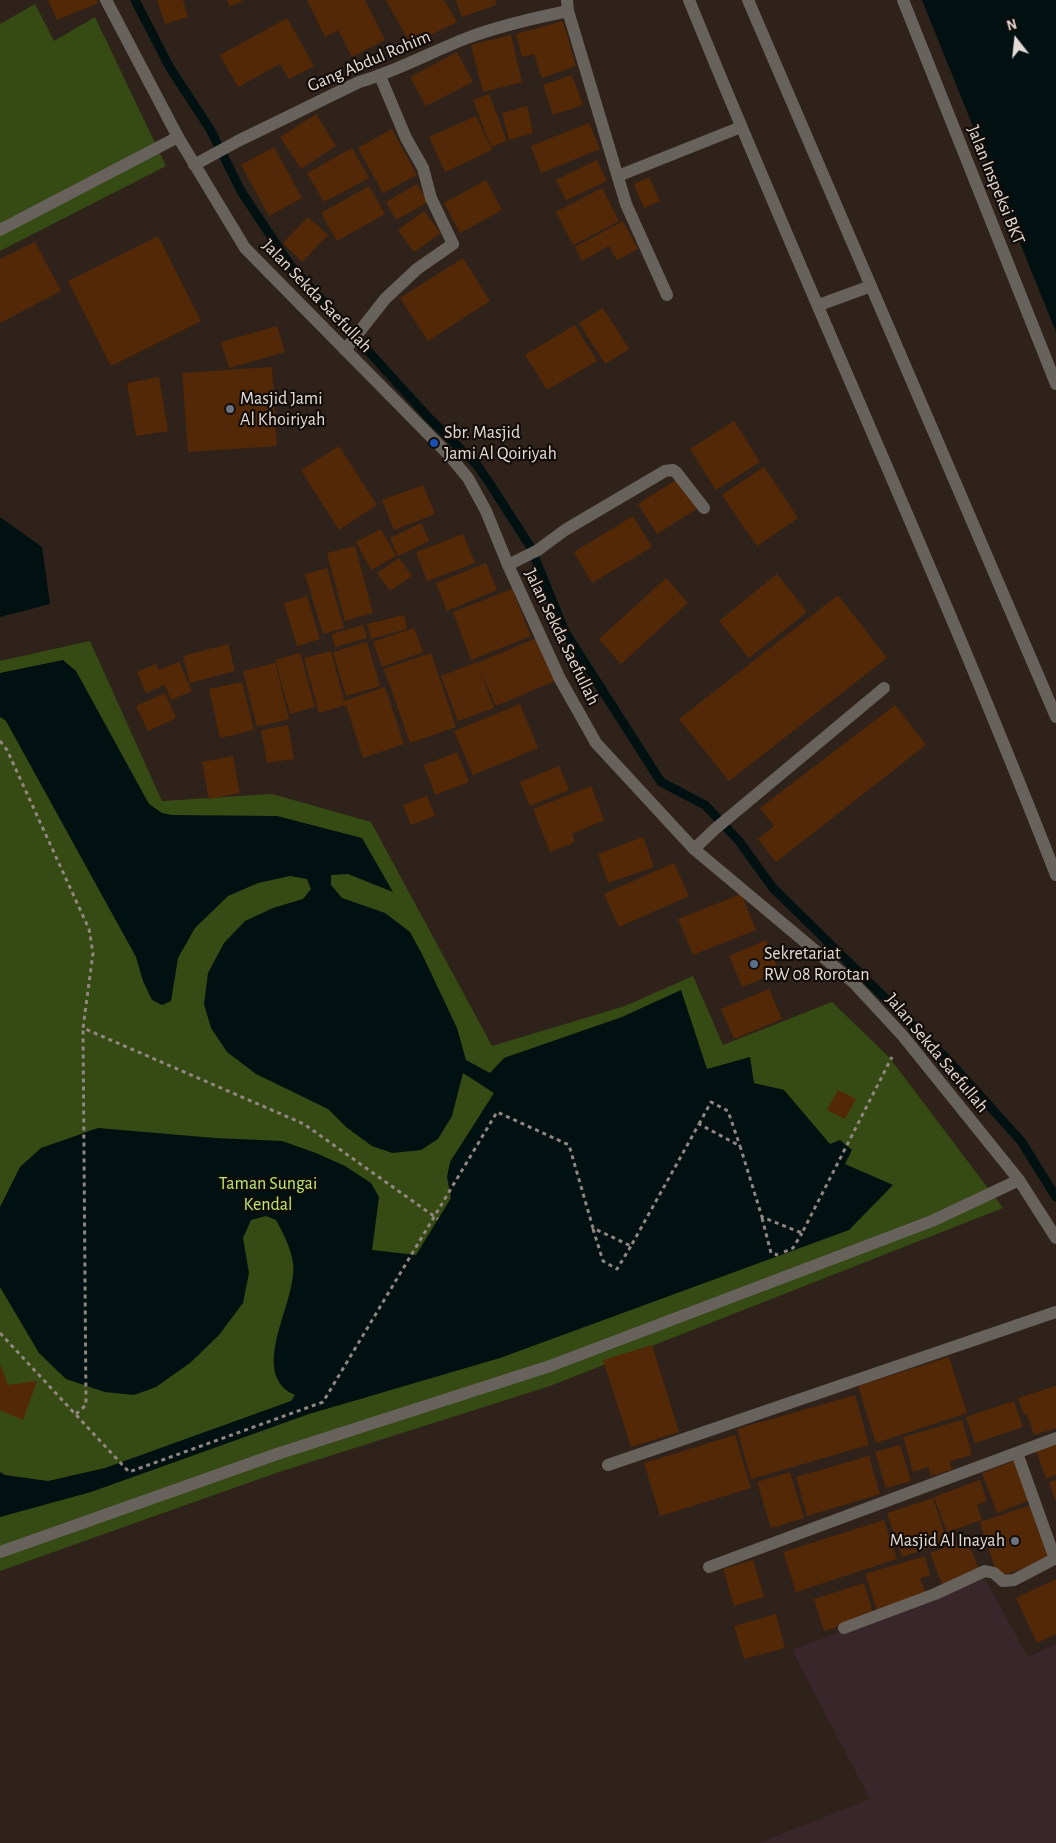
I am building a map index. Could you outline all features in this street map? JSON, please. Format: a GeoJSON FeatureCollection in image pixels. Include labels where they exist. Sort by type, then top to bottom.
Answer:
{"type":"FeatureCollection","features":[{"type":"Feature","properties":{"kind":"street","name":"Jalan Sekda Saefullah"},"geometry":{"type":"LineString","coordinates":[[106,0],[178,137],[245,248],[348,346],[468,478],[514,562],[560,680],[596,743],[694,849],[854,983],[903,1036],[1019,1180],[1056,1238]]}},
{"type":"Feature","properties":{"kind":"street"},"geometry":{"type":"LineString","coordinates":[[689,0],[741,127],[1011,759],[1056,875]]}},
{"type":"Feature","properties":{"kind":"street"},"geometry":{"type":"LineString","coordinates":[[748,0],[1056,717]]}},
{"type":"Feature","properties":{"kind":"street","name":"Jalan Inspeksi BKT"},"geometry":{"type":"LineString","coordinates":[[903,0],[1056,384]]}},
{"type":"Feature","properties":{"kind":"street"},"geometry":{"type":"LineString","coordinates":[[567,6],[630,211],[667,294]]}},
{"type":"Feature","properties":{"kind":"street","name":"Gang Abdul Rohim"},"geometry":{"type":"LineString","coordinates":[[194,165],[238,141],[359,82],[380,76],[468,38],[567,6]]}},
{"type":"Feature","properties":{"kind":"street"},"geometry":{"type":"LineString","coordinates":[[348,346],[385,299],[418,269],[453,244],[431,198],[422,168],[406,138],[380,76]]}},
{"type":"Feature","properties":{"kind":"street"},"geometry":{"type":"LineString","coordinates":[[618,176],[741,127]]}},
{"type":"Feature","properties":{"kind":"street"},"geometry":{"type":"LineString","coordinates":[[0,230],[178,137]]}},
{"type":"Feature","properties":{"kind":"street"},"geometry":{"type":"LineString","coordinates":[[819,306],[871,286]]}},
{"type":"Feature","properties":{"kind":"street"},"geometry":{"type":"LineString","coordinates":[[514,562],[538,550],[565,530],[665,471],[673,470],[676,472],[704,508]]}},
{"type":"Feature","properties":{"kind":"street"},"geometry":{"type":"LineString","coordinates":[[694,849],[715,829],[884,688]]}},
{"type":"Feature","properties":{"kind":"street"},"geometry":{"type":"LineString","coordinates":[[0,1552],[277,1454],[550,1366],[932,1222],[1019,1180]]}},
{"type":"Feature","properties":{"kind":"street"},"geometry":{"type":"LineString","coordinates":[[608,1466],[1056,1312]]}},
{"type":"Feature","properties":{"kind":"street"},"geometry":{"type":"LineString","coordinates":[[709,1567],[1056,1438]]}},
{"type":"Feature","properties":{"kind":"street"},"geometry":{"type":"LineString","coordinates":[[844,1628],[935,1594],[985,1572],[994,1573],[1003,1581],[1014,1580],[1055,1559],[1017,1453]]}},
{"type":"Feature","properties":{"kind":"path"},"geometry":{"type":"LineString","coordinates":[[0,741],[7,750],[89,929],[92,953],[83,1028],[86,1405],[76,1414]]}},
{"type":"Feature","properties":{"kind":"path"},"geometry":{"type":"LineString","coordinates":[[83,1028],[304,1124],[438,1218]]}},
{"type":"Feature","properties":{"kind":"path"},"geometry":{"type":"LineString","coordinates":[[0,1333],[129,1472],[322,1402],[497,1112],[569,1145],[603,1261],[617,1269],[711,1102],[728,1111],[762,1218],[771,1253],[777,1255],[793,1248],[802,1233],[903,1036]]}},
{"type":"Feature","properties":{"kind":"path"},"geometry":{"type":"LineString","coordinates":[[699,1124],[740,1146]]}},
{"type":"Feature","properties":{"kind":"path"},"geometry":{"type":"LineString","coordinates":[[762,1218],[802,1233]]}},
{"type":"Feature","properties":{"kind":"path"},"geometry":{"type":"LineString","coordinates":[[593,1228],[631,1246]]}},
{"type":"Feature","properties":{"kind":"shaded area"},"geometry":{"type":"Polygon","coordinates":[[[922,0],[1056,0],[1056,332],[922,0]]]}},
{"type":"Feature","properties":{"kind":"shaded area"},"geometry":{"type":"Polygon","coordinates":[[[0,517],[42,547],[50,604],[0,617],[0,517]]]}},
{"type":"Feature","properties":{"kind":"shaded area"},"geometry":{"type":"Polygon","coordinates":[[[63,660],[76,671],[149,804],[162,813],[172,815],[277,816],[362,838],[393,892],[348,874],[331,875],[331,885],[342,898],[385,913],[410,932],[457,1028],[466,1060],[490,1073],[504,1058],[622,1017],[681,990],[707,1069],[750,1057],[754,1083],[784,1090],[830,1144],[840,1140],[852,1150],[845,1164],[893,1185],[849,1230],[500,1358],[309,1414],[91,1492],[0,1517],[0,1472],[5,1475],[48,1481],[105,1468],[291,1401],[295,1395],[285,1389],[277,1377],[274,1362],[279,1329],[290,1294],[293,1263],[289,1246],[276,1220],[266,1216],[251,1220],[243,1238],[249,1273],[243,1303],[219,1335],[190,1363],[156,1387],[134,1395],[105,1392],[66,1379],[39,1353],[0,1287],[0,1207],[20,1167],[41,1148],[98,1128],[215,1138],[282,1141],[345,1166],[371,1183],[379,1197],[372,1250],[416,1255],[451,1198],[447,1177],[450,1162],[494,1093],[463,1073],[452,1116],[438,1139],[421,1150],[392,1153],[372,1146],[346,1127],[328,1109],[256,1074],[227,1052],[211,1028],[204,1004],[208,973],[224,943],[245,921],[273,908],[303,899],[311,889],[307,879],[290,876],[258,883],[228,896],[195,928],[178,958],[171,1001],[162,1005],[152,1000],[143,981],[136,957],[6,721],[0,717],[0,673],[63,660]]]}},
{"type":"Feature","properties":{"kind":"shaded area"},"geometry":{"type":"Polygon","coordinates":[[[985,1579],[1028,1657],[1056,1644],[1056,1843],[759,1843],[870,1799],[792,1650],[985,1579]]]}},
{"type":"Feature","properties":{"kind":"green space"},"geometry":{"type":"Polygon","coordinates":[[[35,4],[54,41],[95,17],[166,166],[0,251],[0,24],[35,4]]]}},
{"type":"Feature","properties":{"kind":"green space","name":"Taman Sungai Kendal"},"geometry":{"type":"Polygon","coordinates":[[[90,641],[162,801],[272,794],[371,822],[492,1046],[625,1006],[693,976],[723,1045],[832,1002],[889,1057],[1003,1208],[550,1386],[276,1473],[0,1571],[0,661],[90,641]]]}},
{"type":"Feature","properties":{"kind":"building"},"geometry":{"type":"Polygon","coordinates":[[[48,0],[96,0],[98,3],[57,20],[48,0]]]}},
{"type":"Feature","properties":{"kind":"building"},"geometry":{"type":"Polygon","coordinates":[[[157,0],[183,0],[188,17],[165,24],[157,0]]]}},
{"type":"Feature","properties":{"kind":"building"},"geometry":{"type":"Polygon","coordinates":[[[227,0],[244,0],[230,7],[227,0]]]}},
{"type":"Feature","properties":{"kind":"building"},"geometry":{"type":"Polygon","coordinates":[[[307,0],[365,0],[385,40],[352,57],[338,30],[325,37],[307,0]]]}},
{"type":"Feature","properties":{"kind":"building"},"geometry":{"type":"Polygon","coordinates":[[[386,0],[444,0],[457,22],[411,45],[386,0]]]}},
{"type":"Feature","properties":{"kind":"building"},"geometry":{"type":"Polygon","coordinates":[[[456,0],[495,0],[496,5],[462,17],[456,0]]]}},
{"type":"Feature","properties":{"kind":"building"},"geometry":{"type":"Polygon","coordinates":[[[287,18],[314,66],[289,79],[280,64],[238,87],[220,55],[287,18]]]}},
{"type":"Feature","properties":{"kind":"building"},"geometry":{"type":"Polygon","coordinates":[[[563,21],[576,66],[542,78],[534,54],[522,57],[516,34],[563,21]]]}},
{"type":"Feature","properties":{"kind":"building"},"geometry":{"type":"Polygon","coordinates":[[[511,35],[522,82],[483,92],[471,45],[511,35]]]}},
{"type":"Feature","properties":{"kind":"building"},"geometry":{"type":"Polygon","coordinates":[[[457,52],[473,82],[426,106],[410,77],[457,52]]]}},
{"type":"Feature","properties":{"kind":"building"},"geometry":{"type":"Polygon","coordinates":[[[572,75],[583,105],[553,115],[543,85],[572,75]]]}},
{"type":"Feature","properties":{"kind":"building"},"geometry":{"type":"Polygon","coordinates":[[[489,94],[507,141],[491,147],[473,100],[489,94]]]}},
{"type":"Feature","properties":{"kind":"building"},"geometry":{"type":"Polygon","coordinates":[[[527,106],[533,133],[509,140],[502,113],[527,106]]]}},
{"type":"Feature","properties":{"kind":"building"},"geometry":{"type":"Polygon","coordinates":[[[316,114],[336,146],[301,169],[280,137],[316,114]]]}},
{"type":"Feature","properties":{"kind":"building"},"geometry":{"type":"Polygon","coordinates":[[[476,116],[492,150],[445,172],[429,137],[476,116]]]}},
{"type":"Feature","properties":{"kind":"building"},"geometry":{"type":"Polygon","coordinates":[[[589,123],[600,149],[541,173],[531,146],[589,123]]]}},
{"type":"Feature","properties":{"kind":"building"},"geometry":{"type":"Polygon","coordinates":[[[392,129],[417,175],[383,193],[358,148],[392,129]]]}},
{"type":"Feature","properties":{"kind":"building"},"geometry":{"type":"Polygon","coordinates":[[[274,147],[302,198],[269,216],[241,165],[274,147]]]}},
{"type":"Feature","properties":{"kind":"building"},"geometry":{"type":"Polygon","coordinates":[[[352,148],[369,178],[324,202],[307,173],[352,148]]]}},
{"type":"Feature","properties":{"kind":"building"},"geometry":{"type":"Polygon","coordinates":[[[597,160],[607,181],[566,200],[556,180],[597,160]]]}},
{"type":"Feature","properties":{"kind":"building"},"geometry":{"type":"Polygon","coordinates":[[[649,177],[660,201],[644,208],[634,184],[649,177]]]}},
{"type":"Feature","properties":{"kind":"building"},"geometry":{"type":"Polygon","coordinates":[[[486,180],[502,210],[460,233],[444,203],[486,180]]]}},
{"type":"Feature","properties":{"kind":"building"},"geometry":{"type":"Polygon","coordinates":[[[417,184],[428,202],[396,220],[386,202],[417,184]]]}},
{"type":"Feature","properties":{"kind":"building"},"geometry":{"type":"Polygon","coordinates":[[[369,186],[385,214],[337,241],[321,213],[369,186]]]}},
{"type":"Feature","properties":{"kind":"building"},"geometry":{"type":"Polygon","coordinates":[[[602,188],[619,221],[573,245],[556,212],[602,188]]]}},
{"type":"Feature","properties":{"kind":"building"},"geometry":{"type":"Polygon","coordinates":[[[424,211],[441,233],[414,252],[398,230],[424,211]]]}},
{"type":"Feature","properties":{"kind":"building"},"geometry":{"type":"Polygon","coordinates":[[[308,217],[328,235],[302,262],[283,243],[308,217]]]}},
{"type":"Feature","properties":{"kind":"building"},"geometry":{"type":"Polygon","coordinates":[[[623,221],[638,249],[617,260],[609,246],[582,261],[575,247],[623,221]]]}},
{"type":"Feature","properties":{"kind":"building"},"geometry":{"type":"Polygon","coordinates":[[[158,236],[201,321],[111,366],[68,281],[158,236]]]}},
{"type":"Feature","properties":{"kind":"building"},"geometry":{"type":"Polygon","coordinates":[[[35,242],[61,291],[0,323],[0,259],[35,242]]]}},
{"type":"Feature","properties":{"kind":"building"},"geometry":{"type":"Polygon","coordinates":[[[463,258],[490,301],[428,341],[400,298],[463,258]]]}},
{"type":"Feature","properties":{"kind":"building"},"geometry":{"type":"Polygon","coordinates":[[[603,308],[629,349],[605,364],[579,323],[603,308]]]}},
{"type":"Feature","properties":{"kind":"building"},"geometry":{"type":"Polygon","coordinates":[[[575,325],[597,361],[547,390],[525,355],[575,325]]]}},
{"type":"Feature","properties":{"kind":"building"},"geometry":{"type":"Polygon","coordinates":[[[277,326],[285,352],[229,368],[221,342],[277,326]]]}},
{"type":"Feature","properties":{"kind":"building","name":"Masjid Jami Al Khoiriyah"},"geometry":{"type":"Polygon","coordinates":[[[272,367],[277,446],[188,452],[182,373],[272,367]]]}},
{"type":"Feature","properties":{"kind":"building"},"geometry":{"type":"Polygon","coordinates":[[[159,377],[168,431],[136,436],[127,383],[159,377]]]}},
{"type":"Feature","properties":{"kind":"building"},"geometry":{"type":"Polygon","coordinates":[[[734,421],[760,462],[716,490],[690,449],[734,421]]]}},
{"type":"Feature","properties":{"kind":"building"},"geometry":{"type":"Polygon","coordinates":[[[339,446],[377,505],[339,530],[301,470],[339,446]]]}},
{"type":"Feature","properties":{"kind":"building"},"geometry":{"type":"Polygon","coordinates":[[[764,467],[798,518],[757,546],[722,495],[764,467]]]}},
{"type":"Feature","properties":{"kind":"building"},"geometry":{"type":"Polygon","coordinates":[[[679,478],[698,508],[657,534],[638,504],[679,478]]]}},
{"type":"Feature","properties":{"kind":"building"},"geometry":{"type":"Polygon","coordinates":[[[423,485],[435,514],[394,530],[382,500],[423,485]]]}},
{"type":"Feature","properties":{"kind":"building"},"geometry":{"type":"Polygon","coordinates":[[[633,516],[652,547],[592,583],[574,552],[633,516]]]}},
{"type":"Feature","properties":{"kind":"building"},"geometry":{"type":"Polygon","coordinates":[[[421,523],[429,541],[398,556],[390,538],[421,523]]]}},
{"type":"Feature","properties":{"kind":"building"},"geometry":{"type":"Polygon","coordinates":[[[381,529],[396,556],[371,570],[356,542],[381,529]]]}},
{"type":"Feature","properties":{"kind":"building"},"geometry":{"type":"Polygon","coordinates":[[[463,534],[475,563],[427,581],[416,552],[463,534]]]}},
{"type":"Feature","properties":{"kind":"building"},"geometry":{"type":"Polygon","coordinates":[[[355,546],[373,613],[345,621],[327,553],[355,546]]]}},
{"type":"Feature","properties":{"kind":"building"},"geometry":{"type":"Polygon","coordinates":[[[399,558],[412,576],[390,591],[377,573],[399,558]]]}},
{"type":"Feature","properties":{"kind":"building"},"geometry":{"type":"Polygon","coordinates":[[[486,563],[497,590],[447,611],[436,583],[486,563]]]}},
{"type":"Feature","properties":{"kind":"building"},"geometry":{"type":"Polygon","coordinates":[[[327,568],[344,628],[323,634],[305,574],[327,568]]]}},
{"type":"Feature","properties":{"kind":"building"},"geometry":{"type":"Polygon","coordinates":[[[777,574],[807,612],[749,658],[719,621],[777,574]]]}},
{"type":"Feature","properties":{"kind":"building"},"geometry":{"type":"Polygon","coordinates":[[[666,578],[688,603],[621,664],[599,639],[666,578]]]}},
{"type":"Feature","properties":{"kind":"building"},"geometry":{"type":"Polygon","coordinates":[[[512,589],[531,636],[471,660],[453,612],[512,589]]]}},
{"type":"Feature","properties":{"kind":"building"},"geometry":{"type":"Polygon","coordinates":[[[838,595],[887,658],[729,781],[679,719],[838,595]]]}},
{"type":"Feature","properties":{"kind":"building"},"geometry":{"type":"Polygon","coordinates":[[[307,596],[320,639],[297,646],[284,603],[307,596]]]}},
{"type":"Feature","properties":{"kind":"building"},"geometry":{"type":"Polygon","coordinates":[[[404,615],[407,629],[371,639],[367,624],[404,615]]]}},
{"type":"Feature","properties":{"kind":"building"},"geometry":{"type":"Polygon","coordinates":[[[363,625],[367,638],[335,647],[332,634],[363,625]]]}},
{"type":"Feature","properties":{"kind":"building"},"geometry":{"type":"Polygon","coordinates":[[[414,628],[423,652],[382,667],[373,642],[414,628]]]}},
{"type":"Feature","properties":{"kind":"building"},"geometry":{"type":"Polygon","coordinates":[[[539,637],[557,680],[496,706],[477,663],[539,637]]]}},
{"type":"Feature","properties":{"kind":"building"},"geometry":{"type":"Polygon","coordinates":[[[367,642],[380,686],[346,696],[333,652],[367,642]]]}},
{"type":"Feature","properties":{"kind":"building"},"geometry":{"type":"Polygon","coordinates":[[[228,644],[235,671],[190,683],[183,656],[228,644]]]}},
{"type":"Feature","properties":{"kind":"building"},"geometry":{"type":"Polygon","coordinates":[[[331,651],[344,701],[385,687],[404,744],[363,758],[346,705],[319,713],[304,658],[331,651]]]}},
{"type":"Feature","properties":{"kind":"building"},"geometry":{"type":"Polygon","coordinates":[[[300,653],[315,707],[290,714],[275,660],[300,653]]]}},
{"type":"Feature","properties":{"kind":"building"},"geometry":{"type":"Polygon","coordinates":[[[431,653],[456,727],[410,743],[384,669],[431,653]]]}},
{"type":"Feature","properties":{"kind":"building"},"geometry":{"type":"Polygon","coordinates":[[[179,662],[192,691],[171,700],[165,685],[146,693],[137,672],[156,664],[159,670],[179,662]]]}},
{"type":"Feature","properties":{"kind":"building"},"geometry":{"type":"Polygon","coordinates":[[[477,662],[494,708],[458,721],[441,676],[477,662]]]}},
{"type":"Feature","properties":{"kind":"building"},"geometry":{"type":"Polygon","coordinates":[[[275,663],[289,719],[257,727],[243,671],[275,663]]]}},
{"type":"Feature","properties":{"kind":"building"},"geometry":{"type":"Polygon","coordinates":[[[242,682],[254,730],[220,738],[209,689],[242,682]]]}},
{"type":"Feature","properties":{"kind":"building"},"geometry":{"type":"Polygon","coordinates":[[[165,693],[176,718],[148,731],[136,706],[165,693]]]}},
{"type":"Feature","properties":{"kind":"building"},"geometry":{"type":"Polygon","coordinates":[[[520,704],[538,748],[473,775],[454,731],[520,704]]]}},
{"type":"Feature","properties":{"kind":"building"},"geometry":{"type":"Polygon","coordinates":[[[895,705],[926,745],[776,862],[758,839],[774,826],[760,808],[895,705]]]}},
{"type":"Feature","properties":{"kind":"building"},"geometry":{"type":"Polygon","coordinates":[[[288,725],[294,759],[267,763],[261,730],[288,725]]]}},
{"type":"Feature","properties":{"kind":"building"},"geometry":{"type":"Polygon","coordinates":[[[457,752],[469,782],[435,795],[424,765],[457,752]]]}},
{"type":"Feature","properties":{"kind":"building"},"geometry":{"type":"Polygon","coordinates":[[[233,756],[240,793],[209,799],[202,762],[233,756]]]}},
{"type":"Feature","properties":{"kind":"building"},"geometry":{"type":"Polygon","coordinates":[[[559,766],[569,790],[530,806],[520,782],[559,766]]]}},
{"type":"Feature","properties":{"kind":"building"},"geometry":{"type":"Polygon","coordinates":[[[591,786],[604,820],[572,834],[575,842],[550,852],[533,809],[591,786]]]}},
{"type":"Feature","properties":{"kind":"building"},"geometry":{"type":"Polygon","coordinates":[[[427,796],[435,816],[411,825],[403,805],[427,796]]]}},
{"type":"Feature","properties":{"kind":"building"},"geometry":{"type":"Polygon","coordinates":[[[643,837],[654,867],[608,883],[598,854],[643,837]]]}},
{"type":"Feature","properties":{"kind":"building"},"geometry":{"type":"Polygon","coordinates":[[[674,863],[689,896],[619,927],[604,894],[674,863]]]}},
{"type":"Feature","properties":{"kind":"building"},"geometry":{"type":"Polygon","coordinates":[[[741,894],[756,930],[693,955],[678,919],[741,894]]]}},
{"type":"Feature","properties":{"kind":"building","name":"Sekretariat RW 08 Rorotan"},"geometry":{"type":"Polygon","coordinates":[[[766,940],[779,972],[742,987],[729,956],[766,940]]]}},
{"type":"Feature","properties":{"kind":"building"},"geometry":{"type":"Polygon","coordinates":[[[769,989],[782,1019],[734,1039],[721,1009],[769,989]]]}},
{"type":"Feature","properties":{"kind":"building"},"geometry":{"type":"Polygon","coordinates":[[[838,1090],[856,1099],[845,1119],[827,1110],[838,1090]]]}},
{"type":"Feature","properties":{"kind":"building"},"geometry":{"type":"Polygon","coordinates":[[[652,1345],[679,1432],[631,1447],[603,1360],[652,1345]]]}},
{"type":"Feature","properties":{"kind":"building"},"geometry":{"type":"Polygon","coordinates":[[[949,1357],[967,1413],[876,1443],[858,1386],[949,1357]]]}},
{"type":"Feature","properties":{"kind":"building"},"geometry":{"type":"Polygon","coordinates":[[[0,1364],[8,1385],[37,1381],[23,1420],[0,1410],[0,1364]]]}},
{"type":"Feature","properties":{"kind":"building"},"geometry":{"type":"Polygon","coordinates":[[[1056,1386],[1056,1428],[1034,1435],[1027,1414],[1024,1415],[1018,1398],[1056,1386]]]}},
{"type":"Feature","properties":{"kind":"building"},"geometry":{"type":"Polygon","coordinates":[[[855,1395],[869,1445],[751,1479],[737,1429],[855,1395]]]}},
{"type":"Feature","properties":{"kind":"building"},"geometry":{"type":"Polygon","coordinates":[[[1014,1401],[1023,1427],[975,1443],[966,1417],[1014,1401]]]}},
{"type":"Feature","properties":{"kind":"building"},"geometry":{"type":"Polygon","coordinates":[[[962,1420],[972,1455],[950,1461],[952,1470],[931,1476],[928,1467],[913,1472],[903,1437],[962,1420]]]}},
{"type":"Feature","properties":{"kind":"building"},"geometry":{"type":"Polygon","coordinates":[[[735,1435],[751,1488],[660,1516],[644,1463],[735,1435]]]}},
{"type":"Feature","properties":{"kind":"building"},"geometry":{"type":"Polygon","coordinates":[[[1056,1444],[1056,1475],[1046,1479],[1036,1450],[1056,1444]]]}},
{"type":"Feature","properties":{"kind":"building"},"geometry":{"type":"Polygon","coordinates":[[[900,1445],[911,1481],[886,1488],[875,1452],[900,1445]]]}},
{"type":"Feature","properties":{"kind":"building"},"geometry":{"type":"Polygon","coordinates":[[[869,1456],[880,1494],[807,1516],[796,1477],[869,1456]]]}},
{"type":"Feature","properties":{"kind":"building"},"geometry":{"type":"Polygon","coordinates":[[[1014,1461],[1030,1500],[997,1513],[982,1473],[1014,1461]]]}},
{"type":"Feature","properties":{"kind":"building"},"geometry":{"type":"Polygon","coordinates":[[[790,1472],[804,1518],[771,1528],[757,1482],[790,1472]]]}},
{"type":"Feature","properties":{"kind":"building"},"geometry":{"type":"Polygon","coordinates":[[[980,1480],[987,1501],[977,1505],[982,1520],[947,1532],[934,1497],[980,1480]]]}},
{"type":"Feature","properties":{"kind":"building"},"geometry":{"type":"Polygon","coordinates":[[[1056,1480],[1056,1502],[1049,1482],[1056,1480]]]}},
{"type":"Feature","properties":{"kind":"building"},"geometry":{"type":"Polygon","coordinates":[[[933,1498],[947,1542],[902,1557],[887,1513],[933,1498]]]}},
{"type":"Feature","properties":{"kind":"building","name":"Masjid Al Inayah"},"geometry":{"type":"Polygon","coordinates":[[[1031,1505],[1050,1559],[998,1577],[980,1522],[1031,1505]]]}},
{"type":"Feature","properties":{"kind":"building"},"geometry":{"type":"Polygon","coordinates":[[[884,1520],[897,1559],[796,1592],[783,1552],[884,1520]]]}},
{"type":"Feature","properties":{"kind":"building"},"geometry":{"type":"Polygon","coordinates":[[[967,1539],[980,1573],[943,1587],[930,1553],[967,1539]]]}},
{"type":"Feature","properties":{"kind":"building"},"geometry":{"type":"Polygon","coordinates":[[[925,1556],[930,1575],[920,1578],[926,1596],[877,1610],[865,1574],[925,1556]]]}},
{"type":"Feature","properties":{"kind":"building"},"geometry":{"type":"Polygon","coordinates":[[[753,1560],[764,1597],[734,1606],[723,1569],[753,1560]]]}},
{"type":"Feature","properties":{"kind":"building"},"geometry":{"type":"Polygon","coordinates":[[[1056,1579],[1056,1634],[1037,1643],[1016,1598],[1056,1579]]]}},
{"type":"Feature","properties":{"kind":"building"},"geometry":{"type":"Polygon","coordinates":[[[864,1583],[874,1616],[824,1631],[814,1599],[864,1583]]]}},
{"type":"Feature","properties":{"kind":"building"},"geometry":{"type":"Polygon","coordinates":[[[776,1614],[785,1648],[744,1659],[734,1626],[776,1614]]]}},
{"type":"Feature","properties":{"kind":"waterway"},"geometry":{"type":"LineString","coordinates":[[135,0],[170,68],[210,129],[241,191],[290,265],[428,417],[477,465],[490,484],[530,546],[565,632],[661,782],[705,805],[739,841],[773,888],[947,1059],[1021,1141],[1056,1197]]}},
{"type":"Feature","properties":{"kind":"place","name":"Masjid Jami Al Khoiriyah"},"geometry":{"type":"Point","coordinates":[230,409]}},
{"type":"Feature","properties":{"kind":"place","name":"Sbr. Masjid Jami Al Qoiriyah"},"geometry":{"type":"Point","coordinates":[434,443]}},
{"type":"Feature","properties":{"kind":"place","name":"Sekretariat RW 08 Rorotan"},"geometry":{"type":"Point","coordinates":[754,964]}},
{"type":"Feature","properties":{"kind":"place","name":"Masjid Al Inayah"},"geometry":{"type":"Point","coordinates":[1015,1541]}}]}
